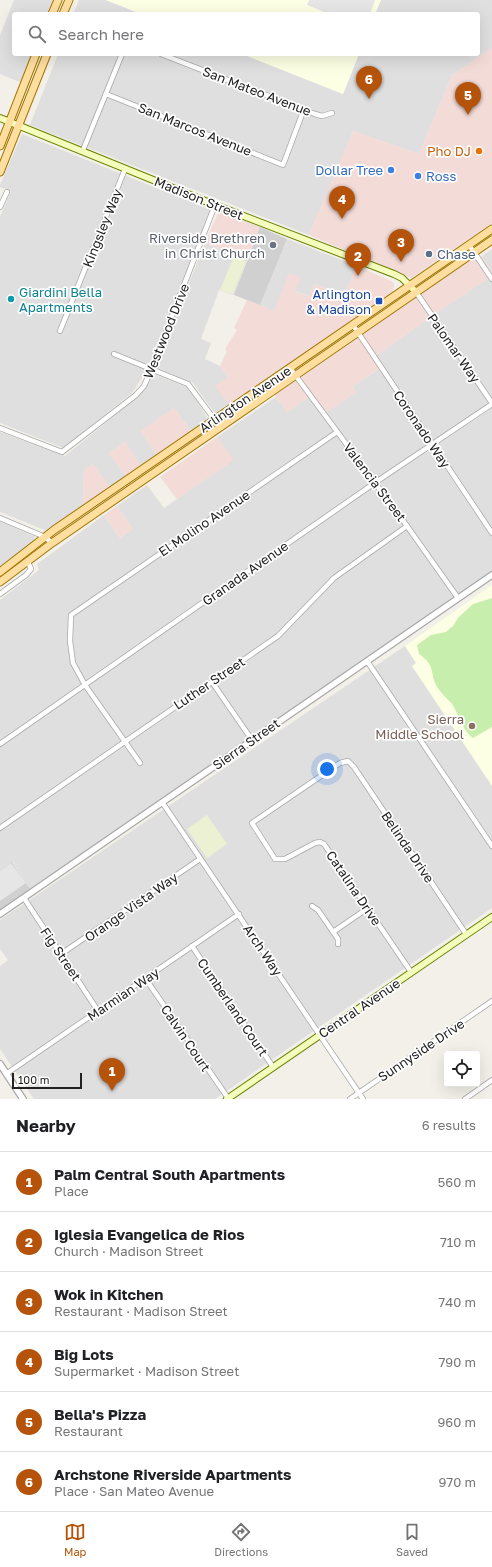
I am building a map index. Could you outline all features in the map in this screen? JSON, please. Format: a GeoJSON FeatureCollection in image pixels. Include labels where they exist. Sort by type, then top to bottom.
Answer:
{"type":"FeatureCollection","features":[{"type":"Feature","properties":{"kind":"main road"},"geometry":{"type":"LineString","coordinates":[[53,12],[58,0]]}},
{"type":"Feature","properties":{"kind":"main road"},"geometry":{"type":"LineString","coordinates":[[65,12],[69,0]]}},
{"type":"Feature","properties":{"kind":"main road"},"geometry":{"type":"LineString","coordinates":[[0,146],[35,56]]}},
{"type":"Feature","properties":{"kind":"main road"},"geometry":{"type":"LineString","coordinates":[[0,172],[46,56]]}},
{"type":"Feature","properties":{"kind":"main road","name":"Madison Street"},"geometry":{"type":"LineString","coordinates":[[0,118],[83,150],[125,169],[394,274],[402,278],[416,292]]}},
{"type":"Feature","properties":{"kind":"main road","name":"Arlington Avenue"},"geometry":{"type":"LineString","coordinates":[[0,582],[52,543],[295,376],[409,286],[492,229]]}},
{"type":"Feature","properties":{"kind":"main road","name":"Arlington Avenue"},"geometry":{"type":"LineString","coordinates":[[0,572],[45,537],[290,368],[416,292],[492,240]]}},
{"type":"Feature","properties":{"kind":"main road","name":"Central Avenue"},"geometry":{"type":"LineString","coordinates":[[227,1099],[492,917]]}},
{"type":"Feature","properties":{"kind":"street"},"geometry":{"type":"LineString","coordinates":[[83,150],[121,56]]}},
{"type":"Feature","properties":{"kind":"street","name":"San Mateo Avenue"},"geometry":{"type":"LineString","coordinates":[[166,56],[304,110],[322,116],[332,114]]}},
{"type":"Feature","properties":{"kind":"street","name":"San Marcos Avenue"},"geometry":{"type":"LineString","coordinates":[[106,94],[283,165],[304,110]]}},
{"type":"Feature","properties":{"kind":"street","name":"Kingsley Way"},"geometry":{"type":"LineString","coordinates":[[60,331],[125,169]]}},
{"type":"Feature","properties":{"kind":"street"},"geometry":{"type":"LineString","coordinates":[[0,208],[7,192]]}},
{"type":"Feature","properties":{"kind":"street","name":"Westwood Drive"},"geometry":{"type":"LineString","coordinates":[[0,428],[62,452],[136,395],[144,386],[151,370],[216,205]]}},
{"type":"Feature","properties":{"kind":"street"},"geometry":{"type":"LineString","coordinates":[[469,245],[492,279]]}},
{"type":"Feature","properties":{"kind":"street","name":"Palomar Way"},"geometry":{"type":"LineString","coordinates":[[416,292],[492,404]]}},
{"type":"Feature","properties":{"kind":"street","name":"Coronado Way"},"geometry":{"type":"LineString","coordinates":[[356,328],[432,446],[492,533]]}},
{"type":"Feature","properties":{"kind":"street"},"geometry":{"type":"LineString","coordinates":[[114,354],[188,384],[220,427]]}},
{"type":"Feature","properties":{"kind":"street","name":"Valencia Street"},"geometry":{"type":"LineString","coordinates":[[290,368],[376,482],[458,598]]}},
{"type":"Feature","properties":{"kind":"street","name":"Granada Avenue"},"geometry":{"type":"LineString","coordinates":[[0,744],[376,482],[432,446],[492,404]]}},
{"type":"Feature","properties":{"kind":"street","name":"El Molino Avenue"},"geometry":{"type":"LineString","coordinates":[[85,684],[73,663],[70,641],[71,615],[337,432]]}},
{"type":"Feature","properties":{"kind":"street"},"geometry":{"type":"LineString","coordinates":[[0,518],[45,537],[52,543]]}},
{"type":"Feature","properties":{"kind":"street","name":"Luther Street"},"geometry":{"type":"LineString","coordinates":[[0,828],[278,636],[334,578],[407,526]]}},
{"type":"Feature","properties":{"kind":"street"},"geometry":{"type":"LineString","coordinates":[[0,594],[26,575],[31,568],[28,562]]}},
{"type":"Feature","properties":{"kind":"street","name":"Sierra Street"},"geometry":{"type":"LineString","coordinates":[[0,914],[492,575]]}},
{"type":"Feature","properties":{"kind":"street"},"geometry":{"type":"LineString","coordinates":[[367,661],[492,846]]}},
{"type":"Feature","properties":{"kind":"street"},"geometry":{"type":"LineString","coordinates":[[212,682],[252,740]]}},
{"type":"Feature","properties":{"kind":"street"},"geometry":{"type":"LineString","coordinates":[[85,684],[140,763]]}},
{"type":"Feature","properties":{"kind":"street","name":"Catalina Drive"},"geometry":{"type":"LineString","coordinates":[[348,761],[340,762],[252,823],[275,859],[284,859],[315,843],[320,842],[324,844],[411,972]]}},
{"type":"Feature","properties":{"kind":"street","name":"Belinda Drive"},"geometry":{"type":"LineString","coordinates":[[348,761],[354,767],[466,934]]}},
{"type":"Feature","properties":{"kind":"street","name":"Arch Way"},"geometry":{"type":"LineString","coordinates":[[162,802],[363,1099]]}},
{"type":"Feature","properties":{"kind":"street","name":"Orange Vista Way"},"geometry":{"type":"LineString","coordinates":[[61,954],[200,859]]}},
{"type":"Feature","properties":{"kind":"street","name":"Fig Street"},"geometry":{"type":"LineString","coordinates":[[24,898],[98,1010]]}},
{"type":"Feature","properties":{"kind":"street"},"geometry":{"type":"LineString","coordinates":[[312,906],[318,910],[338,939],[338,944]]}},
{"type":"Feature","properties":{"kind":"street"},"geometry":{"type":"LineString","coordinates":[[333,932],[368,908]]}},
{"type":"Feature","properties":{"kind":"street","name":"Marmian Way"},"geometry":{"type":"LineString","coordinates":[[6,1074],[239,914]]}},
{"type":"Feature","properties":{"kind":"street","name":"Cumberland Court"},"geometry":{"type":"LineString","coordinates":[[192,946],[273,1067]]}},
{"type":"Feature","properties":{"kind":"street","name":"Calvin Court"},"geometry":{"type":"LineString","coordinates":[[145,978],[227,1099]]}},
{"type":"Feature","properties":{"kind":"street","name":"Sunnyside Drive"},"geometry":{"type":"LineString","coordinates":[[350,1099],[492,1002]]}},
{"type":"Feature","properties":{"kind":"street"},"geometry":{"type":"LineString","coordinates":[[0,1064],[23,1099]]}},
{"type":"Feature","properties":{"kind":"street"},"geometry":{"type":"LineString","coordinates":[[465,1099],[492,1080]]}},
{"type":"Feature","properties":{"kind":"shaded area"},"geometry":{"type":"Polygon","coordinates":[[[14,0],[56,0],[51,12],[12,12],[12,56],[33,56],[22,83],[0,74],[0,35],[14,0]]]}},
{"type":"Feature","properties":{"kind":"shaded area"},"geometry":{"type":"Polygon","coordinates":[[[79,0],[106,0],[136,12],[74,12],[79,0]]]}},
{"type":"Feature","properties":{"kind":"shaded area"},"geometry":{"type":"Polygon","coordinates":[[[106,0],[381,0],[376,12],[136,12],[106,0]]]}},
{"type":"Feature","properties":{"kind":"shaded area"},"geometry":{"type":"Polygon","coordinates":[[[309,0],[375,0],[371,12],[324,12],[307,5],[309,0]]]}},
{"type":"Feature","properties":{"kind":"shaded area"},"geometry":{"type":"Polygon","coordinates":[[[381,0],[492,0],[492,48],[452,75],[419,154],[353,131],[309,235],[30,125],[57,56],[247,56],[343,94],[358,56],[480,56],[480,12],[376,12],[381,0]]]}},
{"type":"Feature","properties":{"kind":"shaded area"},"geometry":{"type":"Polygon","coordinates":[[[492,48],[492,223],[411,278],[309,235],[353,131],[419,154],[452,75],[492,48]]]}},
{"type":"Feature","properties":{"kind":"shaded area"},"geometry":{"type":"Polygon","coordinates":[[[247,56],[358,56],[343,94],[247,56]]]}},
{"type":"Feature","properties":{"kind":"shaded area"},"geometry":{"type":"Polygon","coordinates":[[[22,134],[211,210],[150,364],[133,392],[63,448],[0,423],[0,217],[11,191],[0,187],[0,185],[22,134]]]}},
{"type":"Feature","properties":{"kind":"shaded area"},"geometry":{"type":"Polygon","coordinates":[[[219,211],[260,227],[247,259],[205,243],[219,211]]]}},
{"type":"Feature","properties":{"kind":"shaded area"},"geometry":{"type":"Polygon","coordinates":[[[260,227],[287,239],[260,305],[234,295],[260,227]]]}},
{"type":"Feature","properties":{"kind":"shaded area"},"geometry":{"type":"Polygon","coordinates":[[[287,239],[357,266],[344,295],[314,284],[310,296],[295,291],[300,278],[274,312],[260,305],[287,239]]]}},
{"type":"Feature","properties":{"kind":"shaded area"},"geometry":{"type":"Polygon","coordinates":[[[205,243],[247,259],[234,295],[219,290],[201,339],[211,343],[205,359],[220,366],[228,377],[229,406],[218,413],[214,412],[193,383],[155,367],[205,243]]]}},
{"type":"Feature","properties":{"kind":"shaded area"},"geometry":{"type":"Polygon","coordinates":[[[492,249],[492,272],[482,256],[492,249]]]}},
{"type":"Feature","properties":{"kind":"shaded area"},"geometry":{"type":"Polygon","coordinates":[[[234,256],[246,261],[233,294],[220,290],[234,256]]]}},
{"type":"Feature","properties":{"kind":"shaded area"},"geometry":{"type":"Polygon","coordinates":[[[482,256],[492,272],[492,276],[433,315],[376,356],[383,366],[353,386],[356,392],[325,414],[311,396],[287,412],[274,394],[469,261],[482,256]]]}},
{"type":"Feature","properties":{"kind":"shaded area"},"geometry":{"type":"Polygon","coordinates":[[[357,266],[393,282],[393,292],[229,406],[215,386],[228,377],[220,366],[227,351],[225,349],[237,330],[234,328],[247,300],[274,311],[289,273],[301,278],[295,291],[309,296],[314,284],[344,295],[357,266]]]}},
{"type":"Feature","properties":{"kind":"shaded area"},"geometry":{"type":"Polygon","coordinates":[[[492,276],[492,572],[30,889],[13,862],[0,871],[0,600],[39,570],[37,564],[104,515],[120,538],[133,529],[117,506],[147,485],[164,508],[233,460],[217,437],[276,397],[287,412],[311,396],[356,392],[353,386],[382,367],[376,356],[433,315],[492,276]]]}},
{"type":"Feature","properties":{"kind":"shaded area"},"geometry":{"type":"Polygon","coordinates":[[[154,374],[189,388],[208,419],[191,431],[174,408],[141,431],[157,456],[141,466],[125,442],[109,453],[126,477],[110,487],[93,464],[84,470],[83,506],[47,531],[0,512],[0,432],[65,456],[140,395],[154,374]]]}},
{"type":"Feature","properties":{"kind":"shaded area"},"geometry":{"type":"Polygon","coordinates":[[[174,408],[191,431],[157,456],[141,431],[174,408]]]}},
{"type":"Feature","properties":{"kind":"shaded area"},"geometry":{"type":"Polygon","coordinates":[[[217,437],[234,460],[177,499],[160,477],[217,437]]]}},
{"type":"Feature","properties":{"kind":"shaded area"},"geometry":{"type":"Polygon","coordinates":[[[125,442],[141,466],[126,477],[109,453],[125,442]]]}},
{"type":"Feature","properties":{"kind":"shaded area"},"geometry":{"type":"Polygon","coordinates":[[[93,464],[110,487],[83,506],[84,470],[93,464]]]}},
{"type":"Feature","properties":{"kind":"shaded area"},"geometry":{"type":"Polygon","coordinates":[[[117,506],[133,529],[120,538],[104,515],[117,506]]]}},
{"type":"Feature","properties":{"kind":"shaded area"},"geometry":{"type":"Polygon","coordinates":[[[0,521],[35,537],[34,542],[0,566],[0,521]]]}},
{"type":"Feature","properties":{"kind":"shaded area","name":"Sierra Middle School"},"geometry":{"type":"Polygon","coordinates":[[[492,585],[492,786],[412,666],[416,663],[405,646],[492,585]]]}},
{"type":"Feature","properties":{"kind":"shaded area"},"geometry":{"type":"Polygon","coordinates":[[[405,646],[416,663],[412,666],[492,786],[492,908],[215,1099],[34,1099],[0,1049],[0,966],[8,960],[0,949],[0,920],[405,646]]]}},
{"type":"Feature","properties":{"kind":"shaded area"},"geometry":{"type":"Polygon","coordinates":[[[207,815],[227,844],[207,858],[187,829],[207,815]]]}},
{"type":"Feature","properties":{"kind":"shaded area"},"geometry":{"type":"Polygon","coordinates":[[[12,862],[30,889],[0,910],[0,871],[12,862]]]}},
{"type":"Feature","properties":{"kind":"shaded area"},"geometry":{"type":"Polygon","coordinates":[[[11,863],[26,883],[0,901],[0,871],[11,863]]]}},
{"type":"Feature","properties":{"kind":"green space","name":"Sierra Middle School"},"geometry":{"type":"Polygon","coordinates":[[[492,598],[492,727],[473,738],[466,731],[452,704],[436,685],[430,665],[419,654],[417,645],[431,635],[446,632],[473,604],[492,598]]]}},
{"type":"Feature","properties":{"kind":"place","name":"Archstone Riverside Apartments"},"geometry":{"type":"Point","coordinates":[369,99]}},
{"type":"Feature","properties":{"kind":"place","name":"Bella's Pizza"},"geometry":{"type":"Point","coordinates":[468,115]}},
{"type":"Feature","properties":{"kind":"place","name":"Pho DJ"},"geometry":{"type":"Point","coordinates":[479,151]}},
{"type":"Feature","properties":{"kind":"place","name":"Dollar Tree"},"geometry":{"type":"Point","coordinates":[391,170]}},
{"type":"Feature","properties":{"kind":"place","name":"Ross"},"geometry":{"type":"Point","coordinates":[418,176]}},
{"type":"Feature","properties":{"kind":"place","name":"Big Lots"},"geometry":{"type":"Point","coordinates":[342,219]}},
{"type":"Feature","properties":{"kind":"place","name":"Riverside Brethren in Christ Church"},"geometry":{"type":"Point","coordinates":[273,245]}},
{"type":"Feature","properties":{"kind":"place","name":"Chase"},"geometry":{"type":"Point","coordinates":[429,254]}},
{"type":"Feature","properties":{"kind":"place","name":"Wok in Kitchen"},"geometry":{"type":"Point","coordinates":[401,262]}},
{"type":"Feature","properties":{"kind":"place","name":"Iglesia Evangelica de Rios"},"geometry":{"type":"Point","coordinates":[358,276]}},
{"type":"Feature","properties":{"kind":"place","name":"Giardini Bella Apartments"},"geometry":{"type":"Point","coordinates":[11,299]}},
{"type":"Feature","properties":{"kind":"place","name":"Arlington & Madison"},"geometry":{"type":"Point","coordinates":[379,301]}},
{"type":"Feature","properties":{"kind":"place","name":"Sierra Middle School"},"geometry":{"type":"Point","coordinates":[472,726]}},
{"type":"Feature","properties":{"kind":"place","name":"Palm Central South Apartments"},"geometry":{"type":"Point","coordinates":[112,1091]}}]}
